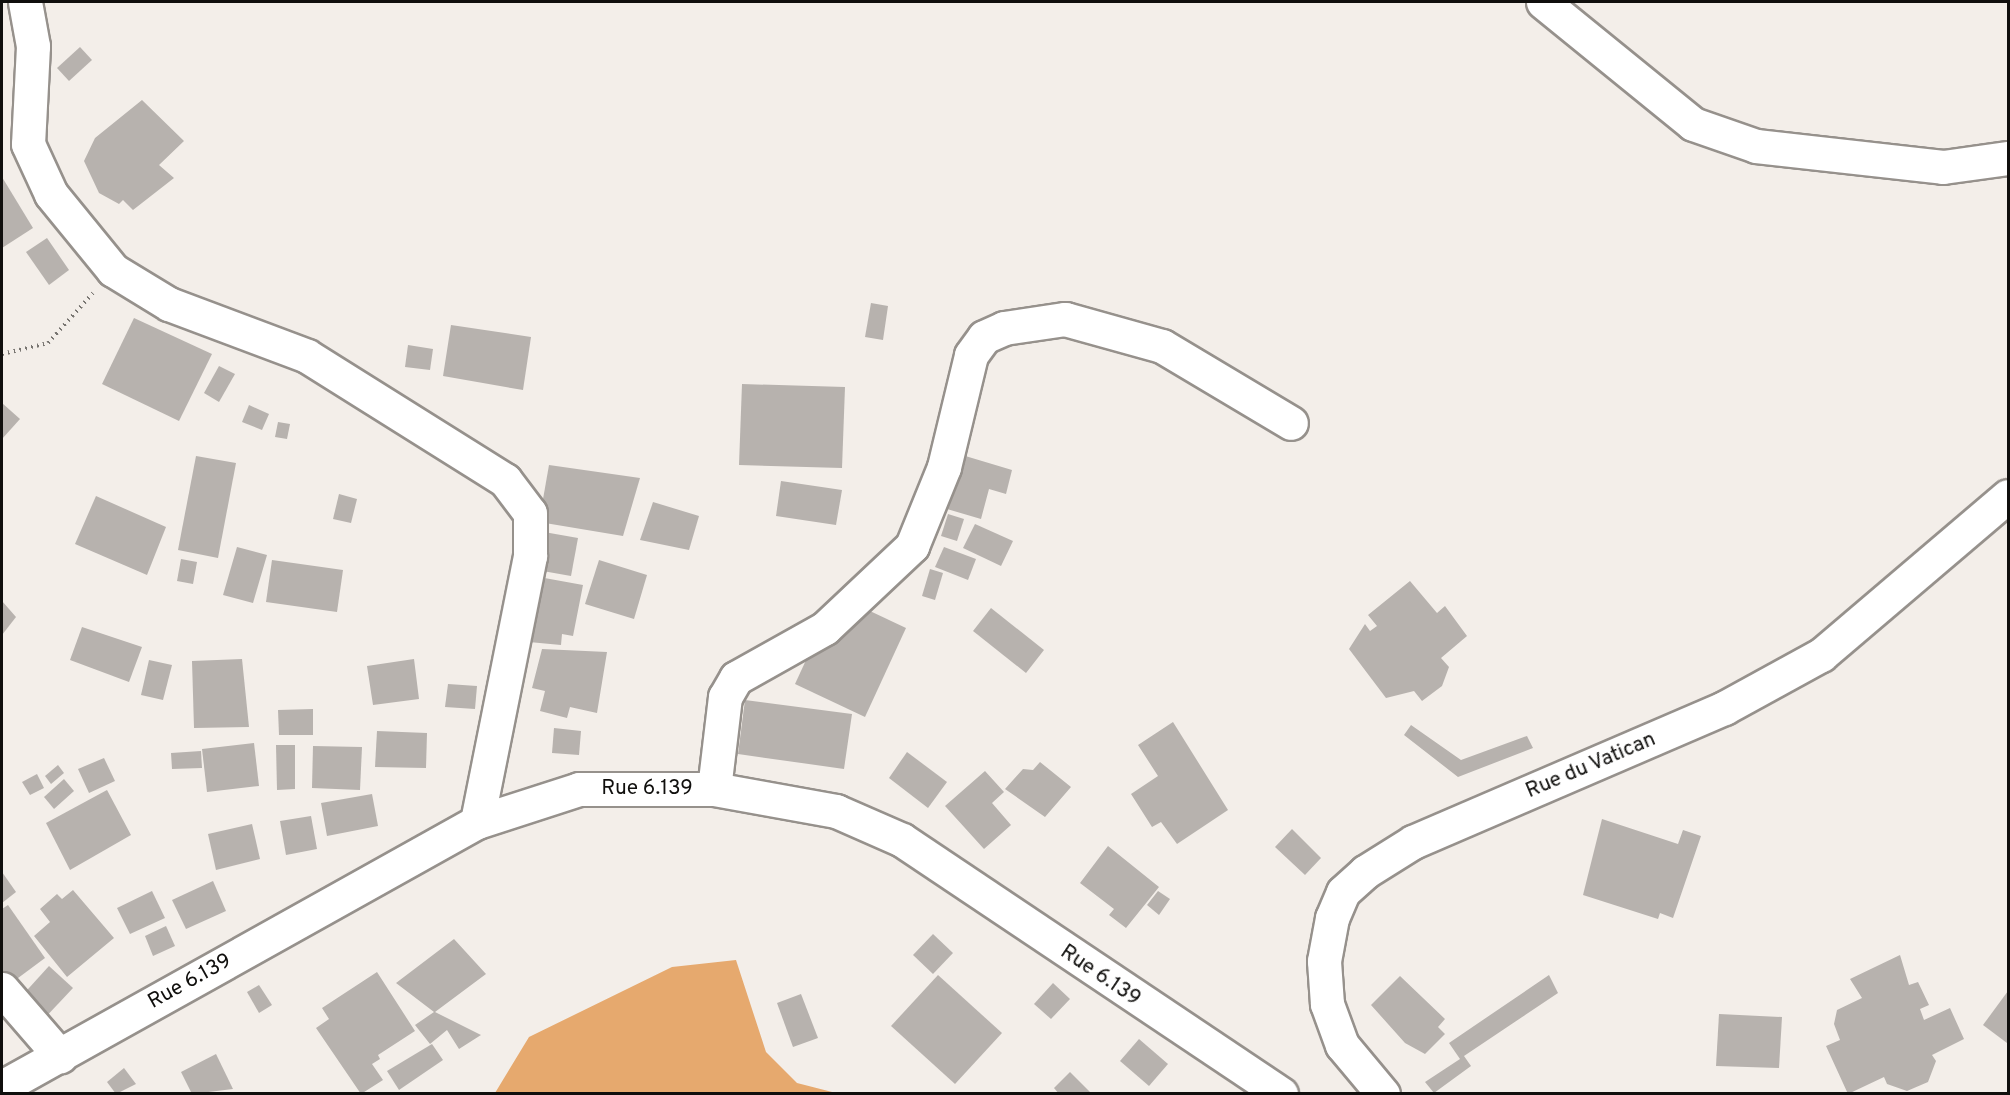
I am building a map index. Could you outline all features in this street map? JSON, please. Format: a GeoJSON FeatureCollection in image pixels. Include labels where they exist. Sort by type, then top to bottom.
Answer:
{"type":"FeatureCollection","features":[{"type":"Feature","properties":{"kind":"street"},"geometry":{"type":"LineString","coordinates":[[26,2],[33,46],[28,144],[51,194],[113,270],[169,304],[307,356],[505,480],[530,513],[530,556],[477,822]]}},
{"type":"Feature","properties":{"kind":"street"},"geometry":{"type":"LineString","coordinates":[[1543,2],[1693,124],[1756,147],[1943,167],[2008,158]]}},
{"type":"Feature","properties":{"kind":"street"},"geometry":{"type":"LineString","coordinates":[[714,789],[725,697],[736,678],[825,628],[912,546],[944,467],[971,355],[984,337],[1004,328],[1065,319],[1162,346],[1291,423]]}},
{"type":"Feature","properties":{"kind":"street","name":"Rue du Vatican"},"geometry":{"type":"LineString","coordinates":[[1383,1094],[1342,1045],[1327,1004],[1324,960],[1332,918],[1343,892],[1365,872],[1413,842],[1724,708],[1821,655],[2008,496]]}},
{"type":"Feature","properties":{"kind":"street","name":"Rue 6.139"},"geometry":{"type":"LineString","coordinates":[[2,1087],[477,822],[579,789],[714,789],[836,812],[902,840],[1281,1094]]}},
{"type":"Feature","properties":{"kind":"street"},"geometry":{"type":"LineString","coordinates":[[2,989],[60,1056]]}},
{"type":"Feature","properties":{"kind":"path"},"geometry":{"type":"LineString","coordinates":[[2,354],[48,343],[113,270]]}},
{"type":"Feature","properties":{"kind":"shaded area"},"geometry":{"type":"Polygon","coordinates":[[[736,960],[766,1052],[797,1083],[836,1093],[495,1093],[529,1037],[672,967],[736,960]]]}},
{"type":"Feature","properties":{"kind":"building"},"geometry":{"type":"Polygon","coordinates":[[[80,47],[92,60],[69,81],[57,68],[80,47]]]}},
{"type":"Feature","properties":{"kind":"building"},"geometry":{"type":"Polygon","coordinates":[[[142,100],[184,141],[159,165],[174,178],[133,210],[123,200],[119,204],[99,193],[84,161],[95,138],[142,100]]]}},
{"type":"Feature","properties":{"kind":"building"},"geometry":{"type":"Polygon","coordinates":[[[2,177],[33,228],[2,248],[2,177]]]}},
{"type":"Feature","properties":{"kind":"building"},"geometry":{"type":"Polygon","coordinates":[[[47,238],[69,270],[49,285],[26,252],[47,238]]]}},
{"type":"Feature","properties":{"kind":"building"},"geometry":{"type":"Polygon","coordinates":[[[871,303],[888,306],[883,340],[865,337],[871,303]]]}},
{"type":"Feature","properties":{"kind":"building"},"geometry":{"type":"Polygon","coordinates":[[[134,318],[212,354],[179,421],[102,384],[134,318]]]}},
{"type":"Feature","properties":{"kind":"building"},"geometry":{"type":"Polygon","coordinates":[[[451,325],[531,337],[523,390],[443,376],[451,325]]]}},
{"type":"Feature","properties":{"kind":"building"},"geometry":{"type":"Polygon","coordinates":[[[408,345],[433,349],[430,370],[405,367],[408,345]]]}},
{"type":"Feature","properties":{"kind":"building"},"geometry":{"type":"Polygon","coordinates":[[[219,366],[235,374],[219,402],[204,393],[219,366]]]}},
{"type":"Feature","properties":{"kind":"building"},"geometry":{"type":"Polygon","coordinates":[[[742,384],[845,387],[842,468],[739,465],[742,384]]]}},
{"type":"Feature","properties":{"kind":"building"},"geometry":{"type":"Polygon","coordinates":[[[2,403],[20,419],[2,439],[2,403]]]}},
{"type":"Feature","properties":{"kind":"building"},"geometry":{"type":"Polygon","coordinates":[[[249,405],[269,414],[262,430],[242,422],[249,405]]]}},
{"type":"Feature","properties":{"kind":"building"},"geometry":{"type":"Polygon","coordinates":[[[278,422],[290,424],[287,439],[275,437],[278,422]]]}},
{"type":"Feature","properties":{"kind":"building"},"geometry":{"type":"Polygon","coordinates":[[[962,455],[1012,470],[1006,494],[989,489],[981,519],[947,509],[962,455]]]}},
{"type":"Feature","properties":{"kind":"building"},"geometry":{"type":"Polygon","coordinates":[[[196,456],[236,463],[218,558],[178,550],[196,456]]]}},
{"type":"Feature","properties":{"kind":"building"},"geometry":{"type":"Polygon","coordinates":[[[549,465],[640,478],[623,536],[539,522],[549,465]]]}},
{"type":"Feature","properties":{"kind":"building"},"geometry":{"type":"Polygon","coordinates":[[[781,481],[842,490],[836,525],[776,516],[781,481]]]}},
{"type":"Feature","properties":{"kind":"building"},"geometry":{"type":"Polygon","coordinates":[[[339,494],[357,499],[351,523],[333,519],[339,494]]]}},
{"type":"Feature","properties":{"kind":"building"},"geometry":{"type":"Polygon","coordinates":[[[96,496],[166,527],[147,575],[75,544],[96,496]]]}},
{"type":"Feature","properties":{"kind":"building"},"geometry":{"type":"Polygon","coordinates":[[[653,502],[699,516],[689,550],[640,540],[653,502]]]}},
{"type":"Feature","properties":{"kind":"building"},"geometry":{"type":"Polygon","coordinates":[[[948,514],[964,519],[957,541],[941,536],[948,514]]]}},
{"type":"Feature","properties":{"kind":"building"},"geometry":{"type":"Polygon","coordinates":[[[975,524],[1013,541],[1001,566],[963,548],[975,524]]]}},
{"type":"Feature","properties":{"kind":"building"},"geometry":{"type":"Polygon","coordinates":[[[544,532],[578,538],[571,576],[537,570],[544,532]]]}},
{"type":"Feature","properties":{"kind":"building"},"geometry":{"type":"Polygon","coordinates":[[[237,547],[267,555],[253,603],[223,595],[237,547]]]}},
{"type":"Feature","properties":{"kind":"building"},"geometry":{"type":"Polygon","coordinates":[[[944,547],[976,559],[968,580],[935,567],[944,547]]]}},
{"type":"Feature","properties":{"kind":"building"},"geometry":{"type":"Polygon","coordinates":[[[181,559],[197,562],[193,584],[177,581],[181,559]]]}},
{"type":"Feature","properties":{"kind":"building"},"geometry":{"type":"Polygon","coordinates":[[[272,560],[343,570],[337,612],[266,602],[272,560]]]}},
{"type":"Feature","properties":{"kind":"building"},"geometry":{"type":"Polygon","coordinates":[[[599,560],[647,575],[634,619],[585,604],[599,560]]]}},
{"type":"Feature","properties":{"kind":"building"},"geometry":{"type":"Polygon","coordinates":[[[930,569],[943,573],[935,600],[922,596],[930,569]]]}},
{"type":"Feature","properties":{"kind":"building"},"geometry":{"type":"Polygon","coordinates":[[[539,577],[583,585],[573,636],[562,634],[561,645],[529,642],[539,577]]]}},
{"type":"Feature","properties":{"kind":"building"},"geometry":{"type":"Polygon","coordinates":[[[1410,581],[1437,613],[1445,606],[1467,636],[1441,658],[1449,667],[1442,686],[1422,701],[1414,691],[1386,698],[1349,649],[1365,624],[1370,631],[1377,626],[1368,615],[1410,581]]]}},
{"type":"Feature","properties":{"kind":"building"},"geometry":{"type":"Polygon","coordinates":[[[836,595],[906,628],[865,717],[795,684],[836,595]]]}},
{"type":"Feature","properties":{"kind":"building"},"geometry":{"type":"Polygon","coordinates":[[[2,601],[16,617],[2,635],[2,601]]]}},
{"type":"Feature","properties":{"kind":"building"},"geometry":{"type":"Polygon","coordinates":[[[991,608],[1044,650],[1026,673],[973,631],[991,608]]]}},
{"type":"Feature","properties":{"kind":"building"},"geometry":{"type":"Polygon","coordinates":[[[82,627],[142,647],[129,682],[70,660],[82,627]]]}},
{"type":"Feature","properties":{"kind":"building"},"geometry":{"type":"Polygon","coordinates":[[[542,649],[607,652],[597,713],[570,707],[567,718],[540,711],[545,691],[532,688],[542,649]]]}},
{"type":"Feature","properties":{"kind":"building"},"geometry":{"type":"Polygon","coordinates":[[[242,659],[249,727],[194,728],[192,661],[242,659]]]}},
{"type":"Feature","properties":{"kind":"building"},"geometry":{"type":"Polygon","coordinates":[[[414,659],[419,699],[373,705],[367,666],[414,659]]]}},
{"type":"Feature","properties":{"kind":"building"},"geometry":{"type":"Polygon","coordinates":[[[149,660],[172,665],[163,700],[141,695],[149,660]]]}},
{"type":"Feature","properties":{"kind":"building"},"geometry":{"type":"Polygon","coordinates":[[[448,684],[477,686],[475,709],[445,707],[448,684]]]}},
{"type":"Feature","properties":{"kind":"building"},"geometry":{"type":"Polygon","coordinates":[[[745,700],[852,714],[844,769],[738,754],[745,700]]]}},
{"type":"Feature","properties":{"kind":"building"},"geometry":{"type":"Polygon","coordinates":[[[313,709],[313,735],[279,735],[278,710],[313,709]]]}},
{"type":"Feature","properties":{"kind":"building"},"geometry":{"type":"Polygon","coordinates":[[[1173,722],[1228,810],[1177,844],[1161,822],[1152,827],[1131,794],[1158,776],[1138,745],[1173,722]]]}},
{"type":"Feature","properties":{"kind":"building"},"geometry":{"type":"Polygon","coordinates":[[[1411,725],[1461,760],[1527,736],[1533,748],[1458,777],[1404,735],[1411,725]]]}},
{"type":"Feature","properties":{"kind":"building"},"geometry":{"type":"Polygon","coordinates":[[[554,728],[581,731],[579,755],[552,753],[554,728]]]}},
{"type":"Feature","properties":{"kind":"building"},"geometry":{"type":"Polygon","coordinates":[[[377,731],[427,733],[426,768],[375,767],[377,731]]]}},
{"type":"Feature","properties":{"kind":"building"},"geometry":{"type":"Polygon","coordinates":[[[254,743],[259,786],[207,792],[202,749],[254,743]]]}},
{"type":"Feature","properties":{"kind":"building"},"geometry":{"type":"Polygon","coordinates":[[[276,745],[295,745],[295,789],[277,790],[276,745]]]}},
{"type":"Feature","properties":{"kind":"building"},"geometry":{"type":"Polygon","coordinates":[[[313,746],[362,747],[360,790],[312,788],[313,746]]]}},
{"type":"Feature","properties":{"kind":"building"},"geometry":{"type":"Polygon","coordinates":[[[201,751],[202,768],[172,769],[171,753],[201,751]]]}},
{"type":"Feature","properties":{"kind":"building"},"geometry":{"type":"Polygon","coordinates":[[[907,752],[947,782],[928,808],[889,778],[907,752]]]}},
{"type":"Feature","properties":{"kind":"building"},"geometry":{"type":"Polygon","coordinates":[[[104,758],[115,781],[89,793],[78,769],[104,758]]]}},
{"type":"Feature","properties":{"kind":"building"},"geometry":{"type":"Polygon","coordinates":[[[1040,762],[1071,787],[1045,817],[1005,789],[1023,769],[1033,770],[1040,762]]]}},
{"type":"Feature","properties":{"kind":"building"},"geometry":{"type":"Polygon","coordinates":[[[58,765],[64,773],[51,784],[45,776],[58,765]]]}},
{"type":"Feature","properties":{"kind":"building"},"geometry":{"type":"Polygon","coordinates":[[[985,771],[1004,792],[992,803],[1011,825],[984,849],[945,806],[985,771]]]}},
{"type":"Feature","properties":{"kind":"building"},"geometry":{"type":"Polygon","coordinates":[[[37,774],[44,788],[30,795],[22,782],[37,774]]]}},
{"type":"Feature","properties":{"kind":"building"},"geometry":{"type":"Polygon","coordinates":[[[64,779],[74,791],[54,809],[44,797],[64,779]]]}},
{"type":"Feature","properties":{"kind":"building"},"geometry":{"type":"Polygon","coordinates":[[[107,790],[131,835],[70,870],[46,823],[107,790]]]}},
{"type":"Feature","properties":{"kind":"building"},"geometry":{"type":"Polygon","coordinates":[[[372,794],[378,826],[327,836],[321,803],[372,794]]]}},
{"type":"Feature","properties":{"kind":"building"},"geometry":{"type":"Polygon","coordinates":[[[311,816],[317,849],[286,855],[280,821],[311,816]]]}},
{"type":"Feature","properties":{"kind":"building"},"geometry":{"type":"Polygon","coordinates":[[[1602,819],[1678,844],[1683,830],[1701,836],[1673,918],[1660,913],[1658,919],[1583,895],[1602,819]]]}},
{"type":"Feature","properties":{"kind":"building"},"geometry":{"type":"Polygon","coordinates":[[[252,824],[260,859],[216,870],[208,834],[252,824]]]}},
{"type":"Feature","properties":{"kind":"building"},"geometry":{"type":"Polygon","coordinates":[[[1292,829],[1321,858],[1305,875],[1275,847],[1292,829]]]}},
{"type":"Feature","properties":{"kind":"building"},"geometry":{"type":"Polygon","coordinates":[[[1108,846],[1159,887],[1126,928],[1109,915],[1114,909],[1080,883],[1108,846]]]}},
{"type":"Feature","properties":{"kind":"building"},"geometry":{"type":"Polygon","coordinates":[[[2,872],[16,892],[2,903],[2,872]]]}},
{"type":"Feature","properties":{"kind":"building"},"geometry":{"type":"Polygon","coordinates":[[[213,881],[226,911],[186,929],[172,900],[213,881]]]}},
{"type":"Feature","properties":{"kind":"building"},"geometry":{"type":"Polygon","coordinates":[[[73,890],[114,938],[67,977],[34,936],[50,922],[40,909],[57,894],[62,899],[73,890]]]}},
{"type":"Feature","properties":{"kind":"building"},"geometry":{"type":"Polygon","coordinates":[[[152,891],[165,918],[130,934],[117,908],[152,891]]]}},
{"type":"Feature","properties":{"kind":"building"},"geometry":{"type":"Polygon","coordinates":[[[1158,891],[1170,899],[1159,915],[1147,905],[1158,891]]]}},
{"type":"Feature","properties":{"kind":"building"},"geometry":{"type":"Polygon","coordinates":[[[8,905],[45,958],[10,984],[2,972],[2,909],[8,905]]]}},
{"type":"Feature","properties":{"kind":"building"},"geometry":{"type":"Polygon","coordinates":[[[166,926],[175,946],[153,956],[145,936],[166,926]]]}},
{"type":"Feature","properties":{"kind":"building"},"geometry":{"type":"Polygon","coordinates":[[[933,934],[953,953],[933,974],[913,955],[933,934]]]}},
{"type":"Feature","properties":{"kind":"building"},"geometry":{"type":"Polygon","coordinates":[[[454,939],[486,974],[435,1012],[481,1035],[459,1049],[447,1030],[430,1044],[415,1025],[434,1012],[396,983],[454,939]]]}},
{"type":"Feature","properties":{"kind":"building"},"geometry":{"type":"Polygon","coordinates":[[[1900,955],[1909,985],[1918,982],[1929,1005],[1920,1009],[1924,1020],[1950,1008],[1964,1039],[1932,1055],[1936,1061],[1928,1082],[1907,1091],[1887,1084],[1884,1077],[1848,1094],[1826,1046],[1840,1040],[1834,1024],[1837,1010],[1862,998],[1850,979],[1900,955]]]}},
{"type":"Feature","properties":{"kind":"building"},"geometry":{"type":"Polygon","coordinates":[[[49,966],[73,988],[42,1021],[19,999],[49,966]]]}},
{"type":"Feature","properties":{"kind":"building"},"geometry":{"type":"Polygon","coordinates":[[[377,972],[415,1031],[378,1055],[380,1059],[372,1064],[383,1080],[361,1094],[316,1028],[329,1019],[322,1008],[377,972]]]}},
{"type":"Feature","properties":{"kind":"building"},"geometry":{"type":"Polygon","coordinates":[[[938,975],[1002,1033],[955,1084],[891,1026],[938,975]]]}},
{"type":"Feature","properties":{"kind":"building"},"geometry":{"type":"Polygon","coordinates":[[[1549,975],[1558,993],[1464,1056],[1471,1066],[1434,1093],[1425,1082],[1460,1059],[1449,1043],[1549,975]]]}},
{"type":"Feature","properties":{"kind":"building"},"geometry":{"type":"Polygon","coordinates":[[[1400,976],[1445,1019],[1438,1027],[1445,1034],[1425,1054],[1405,1043],[1371,1005],[1400,976]]]}},
{"type":"Feature","properties":{"kind":"building"},"geometry":{"type":"Polygon","coordinates":[[[1053,983],[1070,999],[1051,1019],[1034,1004],[1053,983]]]}},
{"type":"Feature","properties":{"kind":"building"},"geometry":{"type":"Polygon","coordinates":[[[259,985],[272,1005],[259,1013],[247,992],[259,985]]]}},
{"type":"Feature","properties":{"kind":"building"},"geometry":{"type":"Polygon","coordinates":[[[2008,991],[2008,1042],[2007,1043],[1983,1025],[2008,991]]]}},
{"type":"Feature","properties":{"kind":"building"},"geometry":{"type":"Polygon","coordinates":[[[801,994],[818,1038],[793,1047],[777,1003],[801,994]]]}},
{"type":"Feature","properties":{"kind":"building"},"geometry":{"type":"Polygon","coordinates":[[[1719,1014],[1782,1017],[1779,1068],[1716,1066],[1719,1014]]]}},
{"type":"Feature","properties":{"kind":"building"},"geometry":{"type":"Polygon","coordinates":[[[1139,1039],[1168,1064],[1149,1086],[1120,1061],[1139,1039]]]}},
{"type":"Feature","properties":{"kind":"building"},"geometry":{"type":"Polygon","coordinates":[[[432,1044],[443,1060],[399,1090],[387,1071],[432,1044]]]}},
{"type":"Feature","properties":{"kind":"building"},"geometry":{"type":"Polygon","coordinates":[[[216,1054],[233,1089],[192,1094],[181,1072],[216,1054]]]}},
{"type":"Feature","properties":{"kind":"building"},"geometry":{"type":"Polygon","coordinates":[[[124,1068],[136,1084],[116,1094],[107,1082],[124,1068]]]}},
{"type":"Feature","properties":{"kind":"building"},"geometry":{"type":"Polygon","coordinates":[[[1070,1072],[1092,1094],[1059,1094],[1054,1088],[1070,1072]]]}}]}
